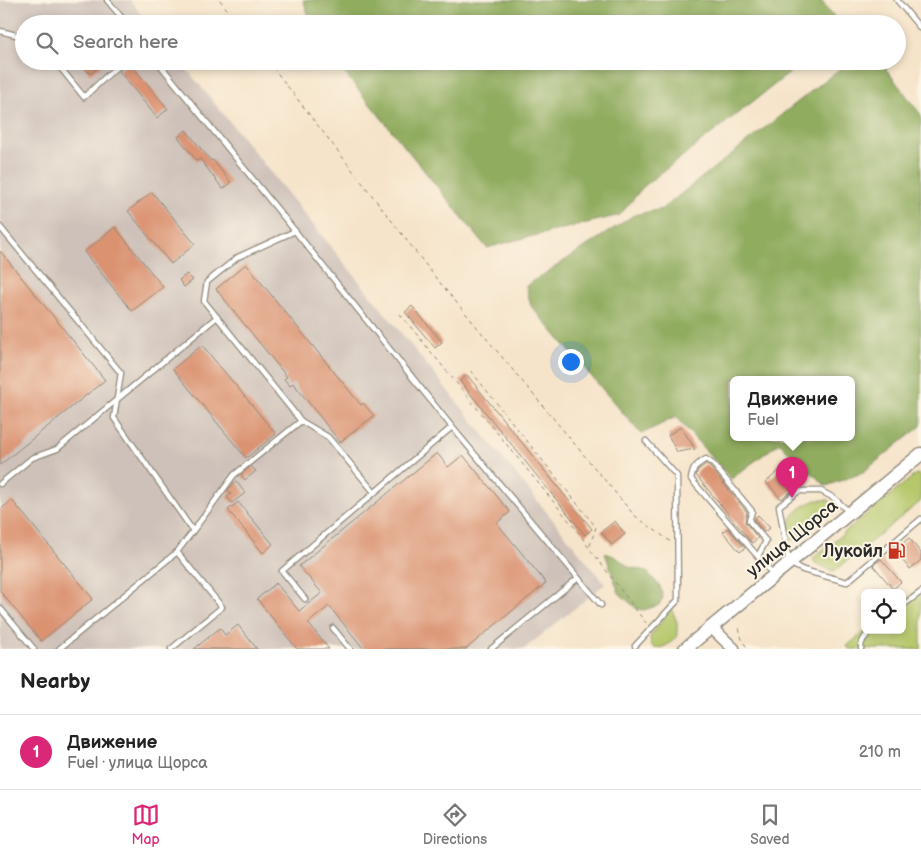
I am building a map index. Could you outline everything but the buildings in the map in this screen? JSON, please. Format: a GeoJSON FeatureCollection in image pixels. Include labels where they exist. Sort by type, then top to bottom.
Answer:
{"type":"FeatureCollection","features":[{"type":"Feature","properties":{"kind":"main road","name":"улица Щорса"},"geometry":{"type":"LineString","coordinates":[[685,649],[921,454]]}},
{"type":"Feature","properties":{"kind":"main road"},"geometry":{"type":"LineString","coordinates":[[712,627],[734,649]]}},
{"type":"Feature","properties":{"kind":"lane"},"geometry":{"type":"LineString","coordinates":[[107,0],[120,15]]}},
{"type":"Feature","properties":{"kind":"lane"},"geometry":{"type":"LineString","coordinates":[[896,0],[921,29]]}},
{"type":"Feature","properties":{"kind":"lane"},"geometry":{"type":"LineString","coordinates":[[0,32],[15,35]]}},
{"type":"Feature","properties":{"kind":"lane"},"geometry":{"type":"LineString","coordinates":[[62,70],[84,97],[113,70]]}},
{"type":"Feature","properties":{"kind":"lane"},"geometry":{"type":"LineString","coordinates":[[164,70],[452,427],[601,605]]}},
{"type":"Feature","properties":{"kind":"lane"},"geometry":{"type":"LineString","coordinates":[[0,227],[121,374],[114,418],[193,531]]}},
{"type":"Feature","properties":{"kind":"lane"},"geometry":{"type":"LineString","coordinates":[[295,231],[238,257],[208,282],[204,301],[301,421],[328,437],[374,492]]}},
{"type":"Feature","properties":{"kind":"lane"},"geometry":{"type":"LineString","coordinates":[[0,484],[32,458],[57,449],[217,317]]}},
{"type":"Feature","properties":{"kind":"lane"},"geometry":{"type":"LineString","coordinates":[[59,649],[177,552],[234,475],[301,421]]}},
{"type":"Feature","properties":{"kind":"lane"},"geometry":{"type":"LineString","coordinates":[[305,599],[282,571],[452,427]]}},
{"type":"Feature","properties":{"kind":"lane"},"geometry":{"type":"LineString","coordinates":[[635,646],[678,600],[677,476],[646,441]]}},
{"type":"Feature","properties":{"kind":"lane"},"geometry":{"type":"LineString","coordinates":[[758,556],[766,541],[749,520],[752,512],[713,464],[706,459],[693,468],[691,479],[774,575]]}},
{"type":"Feature","properties":{"kind":"lane"},"geometry":{"type":"LineString","coordinates":[[850,513],[834,498],[821,491],[799,491],[779,506],[789,564],[803,570],[846,582],[921,518]]}},
{"type":"Feature","properties":{"kind":"lane"},"geometry":{"type":"LineString","coordinates":[[171,649],[222,607],[177,552]]}},
{"type":"Feature","properties":{"kind":"lane"},"geometry":{"type":"LineString","coordinates":[[491,649],[578,578]]}},
{"type":"Feature","properties":{"kind":"lane"},"geometry":{"type":"LineString","coordinates":[[906,603],[919,593],[921,599]]}},
{"type":"Feature","properties":{"kind":"lane"},"geometry":{"type":"LineString","coordinates":[[0,608],[34,649]]}},
{"type":"Feature","properties":{"kind":"lane"},"geometry":{"type":"LineString","coordinates":[[332,628],[350,649]]}},
{"type":"Feature","properties":{"kind":"lane"},"geometry":{"type":"LineString","coordinates":[[861,649],[860,645],[867,634]]}},
{"type":"Feature","properties":{"kind":"path"},"geometry":{"type":"LineString","coordinates":[[220,0],[231,15]]}},
{"type":"Feature","properties":{"kind":"path"},"geometry":{"type":"LineString","coordinates":[[275,70],[436,278],[634,515],[678,547]]}},
{"type":"Feature","properties":{"kind":"path"},"geometry":{"type":"LineString","coordinates":[[400,314],[573,525],[651,630]]}},
{"type":"Feature","properties":{"kind":"path"},"geometry":{"type":"LineString","coordinates":[[471,371],[596,527],[589,548]]}},
{"type":"Feature","properties":{"kind":"path"},"geometry":{"type":"LineString","coordinates":[[739,628],[742,640],[748,649]]}},
{"type":"Feature","properties":{"kind":"shaded area"},"geometry":{"type":"Polygon","coordinates":[[[0,0],[130,0],[142,15],[15,15],[15,70],[187,70],[605,584],[524,649],[0,649],[0,0]]]}},
{"type":"Feature","properties":{"kind":"green space"},"geometry":{"type":"Polygon","coordinates":[[[303,0],[821,0],[833,15],[309,15],[303,0]]]}},
{"type":"Feature","properties":{"kind":"green space"},"geometry":{"type":"Polygon","coordinates":[[[342,70],[793,70],[643,187],[620,215],[487,248],[342,70]]]}},
{"type":"Feature","properties":{"kind":"green space"},"geometry":{"type":"Polygon","coordinates":[[[838,70],[887,70],[921,115],[921,426],[862,473],[826,486],[779,443],[731,479],[676,417],[641,434],[531,306],[526,286],[634,215],[662,209],[838,70]]]}},
{"type":"Feature","properties":{"kind":"green space"},"geometry":{"type":"Polygon","coordinates":[[[916,474],[921,475],[921,501],[836,570],[833,571],[815,563],[813,558],[916,474]]]}},
{"type":"Feature","properties":{"kind":"green space"},"geometry":{"type":"Polygon","coordinates":[[[817,500],[829,500],[834,506],[793,541],[788,536],[789,523],[795,513],[805,505],[817,500]]]}},
{"type":"Feature","properties":{"kind":"green space"},"geometry":{"type":"Polygon","coordinates":[[[605,553],[616,557],[629,567],[646,571],[660,586],[663,598],[659,605],[644,610],[637,609],[619,593],[605,553]]]}},
{"type":"Feature","properties":{"kind":"green space"},"geometry":{"type":"Polygon","coordinates":[[[921,587],[921,649],[849,649],[847,646],[861,634],[906,634],[906,599],[921,587]]]}},
{"type":"Feature","properties":{"kind":"green space"},"geometry":{"type":"Polygon","coordinates":[[[671,608],[677,622],[677,636],[667,645],[654,648],[650,637],[671,608]]]}},
{"type":"Feature","properties":{"kind":"place","name":"Движение"},"geometry":{"type":"Point","coordinates":[792,498]}},
{"type":"Feature","properties":{"kind":"place","name":"Лукойл"},"geometry":{"type":"Point","coordinates":[897,551]}}]}
